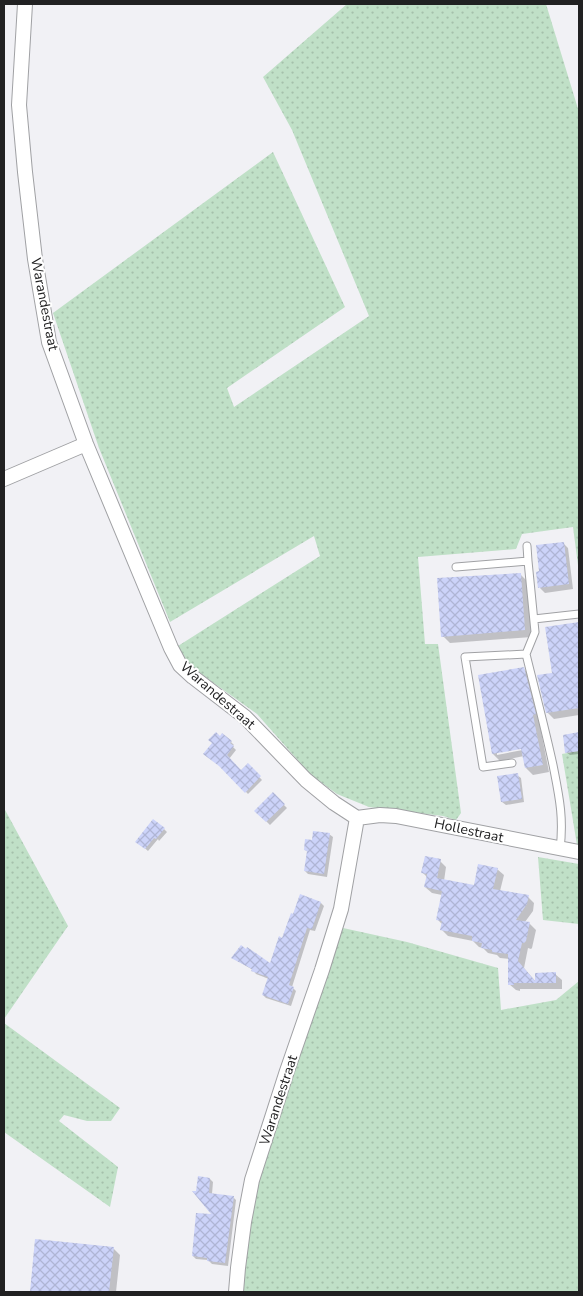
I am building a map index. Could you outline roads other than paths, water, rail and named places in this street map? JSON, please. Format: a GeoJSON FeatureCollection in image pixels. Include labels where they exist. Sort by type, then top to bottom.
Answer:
{"type":"FeatureCollection","features":[{"type":"Feature","properties":{"kind":"street","name":"Warandestraat"},"geometry":{"type":"LineString","coordinates":[[26,4],[19,105],[35,259],[49,342],[86,444],[171,648],[180,665],[244,717],[306,780],[334,803],[357,818],[341,909],[252,1180],[244,1222],[236,1292]]}},
{"type":"Feature","properties":{"kind":"street"},"geometry":{"type":"LineString","coordinates":[[4,479],[86,444]]}},
{"type":"Feature","properties":{"kind":"street","name":"Hollestraat"},"geometry":{"type":"LineString","coordinates":[[357,818],[380,815],[396,816],[579,852]]}},
{"type":"Feature","properties":{"kind":"lane"},"geometry":{"type":"LineString","coordinates":[[527,546],[535,632],[526,654],[550,751],[561,807],[562,831],[560,849]]}},
{"type":"Feature","properties":{"kind":"lane"},"geometry":{"type":"LineString","coordinates":[[456,567],[528,561]]}},
{"type":"Feature","properties":{"kind":"lane"},"geometry":{"type":"LineString","coordinates":[[534,619],[579,614]]}},
{"type":"Feature","properties":{"kind":"lane"},"geometry":{"type":"LineString","coordinates":[[512,763],[483,767],[466,657],[526,654]]}}]}
